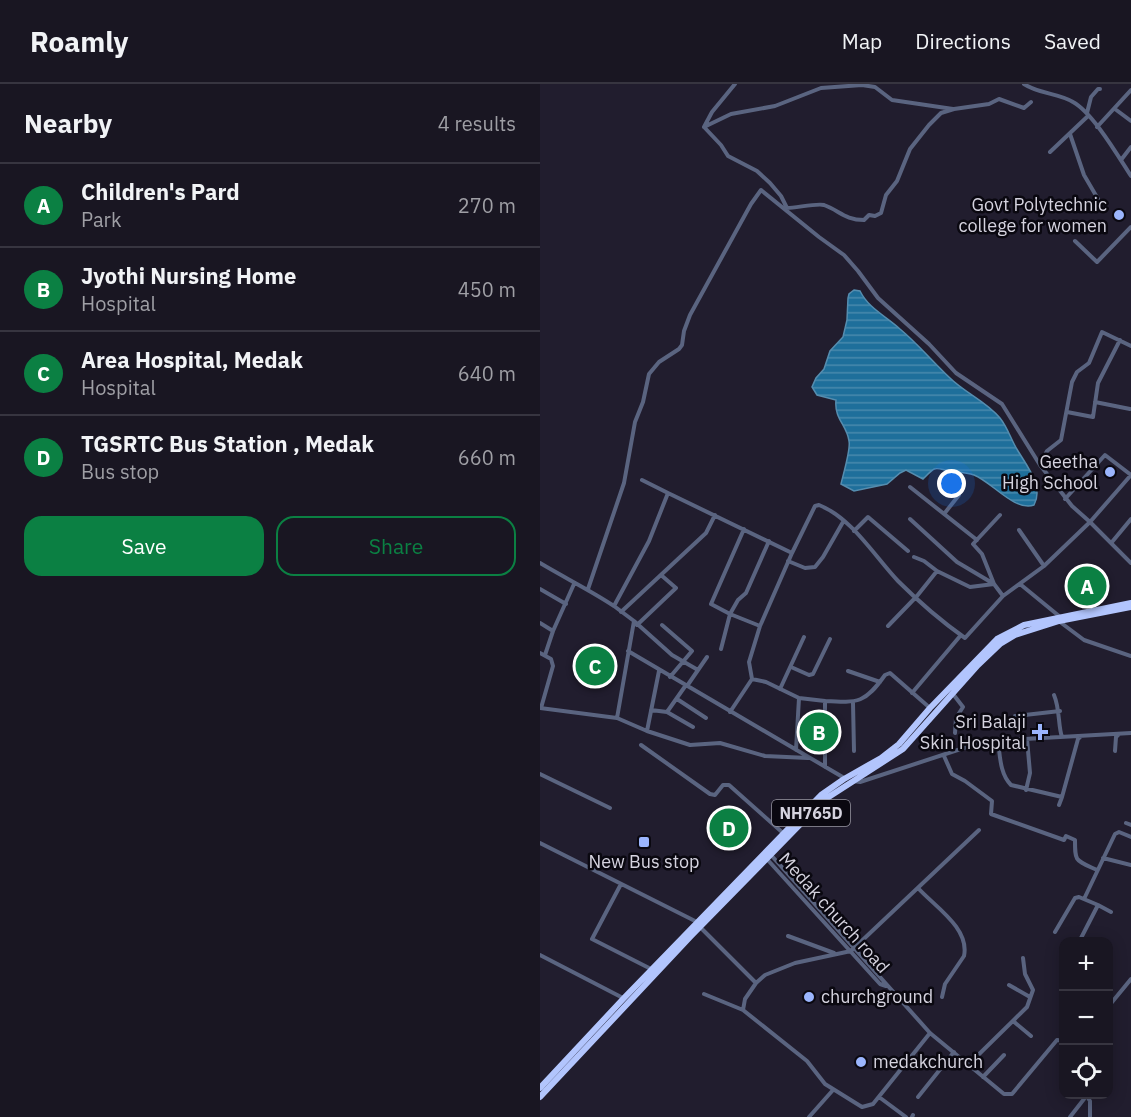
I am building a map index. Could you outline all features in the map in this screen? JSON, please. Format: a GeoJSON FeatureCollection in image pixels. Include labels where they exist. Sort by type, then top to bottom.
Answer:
{"type":"FeatureCollection","features":[{"type":"Feature","properties":{"kind":"highway","name":"NH765D"},"geometry":{"type":"LineString","coordinates":[[767,855],[784,833],[821,795],[844,778],[881,758],[900,744],[930,708],[997,639],[1024,625],[1131,605]]}},
{"type":"Feature","properties":{"kind":"highway","name":"NH765D"},"geometry":{"type":"LineString","coordinates":[[540,1088],[652,969],[824,800],[903,749],[978,665],[1007,639],[1059,619]]}},
{"type":"Feature","properties":{"kind":"highway","name":"NH765D"},"geometry":{"type":"LineString","coordinates":[[540,1097],[699,924]]}},
{"type":"Feature","properties":{"kind":"street"},"geometry":{"type":"LineString","coordinates":[[704,127],[712,112],[735,84]]}},
{"type":"Feature","properties":{"kind":"street"},"geometry":{"type":"LineString","coordinates":[[1024,84],[1072,101],[1097,127],[1131,176]]}},
{"type":"Feature","properties":{"kind":"street"},"geometry":{"type":"LineString","coordinates":[[704,127],[731,114],[775,105],[821,88],[862,85],[875,87],[892,100],[954,109]]}},
{"type":"Feature","properties":{"kind":"street"},"geometry":{"type":"LineString","coordinates":[[1050,153],[1087,115],[1091,97],[1100,89]]}},
{"type":"Feature","properties":{"kind":"street"},"geometry":{"type":"LineString","coordinates":[[1097,127],[1131,90]]}},
{"type":"Feature","properties":{"kind":"street"},"geometry":{"type":"LineString","coordinates":[[704,127],[729,156],[758,171],[781,196],[786,208],[806,207],[813,204],[823,205],[853,220],[864,220],[869,215],[875,216],[881,213],[886,195],[897,181],[910,148],[941,114],[954,109],[980,106],[999,99],[1024,108],[1031,102]]}},
{"type":"Feature","properties":{"kind":"street"},"geometry":{"type":"LineString","coordinates":[[1115,109],[1131,121]]}},
{"type":"Feature","properties":{"kind":"street"},"geometry":{"type":"LineString","coordinates":[[1070,134],[1084,175],[1098,198]]}},
{"type":"Feature","properties":{"kind":"street"},"geometry":{"type":"LineString","coordinates":[[1121,159],[1131,147]]}},
{"type":"Feature","properties":{"kind":"street"},"geometry":{"type":"LineString","coordinates":[[588,589],[624,483],[635,422],[643,402],[649,374],[659,362],[675,353],[682,345],[690,315],[751,204],[762,190],[844,255],[878,298],[929,344],[956,373],[1002,404],[1040,465],[1065,499],[1131,562]]}},
{"type":"Feature","properties":{"kind":"street"},"geometry":{"type":"LineString","coordinates":[[1075,242],[1096,262],[1131,227]]}},
{"type":"Feature","properties":{"kind":"street"},"geometry":{"type":"LineString","coordinates":[[1040,465],[1047,451],[1061,440],[1072,382],[1077,372],[1089,363],[1102,332],[1131,346]]}},
{"type":"Feature","properties":{"kind":"street"},"geometry":{"type":"LineString","coordinates":[[1067,412],[1093,417],[1098,383],[1120,340]]}},
{"type":"Feature","properties":{"kind":"street"},"geometry":{"type":"LineString","coordinates":[[1095,402],[1130,409]]}},
{"type":"Feature","properties":{"kind":"street"},"geometry":{"type":"LineString","coordinates":[[730,712],[752,679],[749,662],[760,626],[815,506],[826,508],[870,545],[896,579],[947,626],[965,638],[1003,596],[1044,566],[1090,522],[1131,475],[1105,455],[1065,499]]}},
{"type":"Feature","properties":{"kind":"street"},"geometry":{"type":"LineString","coordinates":[[642,480],[792,553]]}},
{"type":"Feature","properties":{"kind":"street"},"geometry":{"type":"LineString","coordinates":[[910,487],[977,540]]}},
{"type":"Feature","properties":{"kind":"street"},"geometry":{"type":"LineString","coordinates":[[614,606],[649,541],[668,493]]}},
{"type":"Feature","properties":{"kind":"street"},"geometry":{"type":"LineString","coordinates":[[944,514],[959,495]]}},
{"type":"Feature","properties":{"kind":"street"},"geometry":{"type":"LineString","coordinates":[[621,612],[706,533],[716,515]]}},
{"type":"Feature","properties":{"kind":"street"},"geometry":{"type":"LineString","coordinates":[[1000,515],[973,544],[982,554],[994,584],[1003,596]]}},
{"type":"Feature","properties":{"kind":"street"},"geometry":{"type":"LineString","coordinates":[[854,531],[868,517],[908,551]]}},
{"type":"Feature","properties":{"kind":"street"},"geometry":{"type":"LineString","coordinates":[[910,519],[957,562],[994,584]]}},
{"type":"Feature","properties":{"kind":"street"},"geometry":{"type":"LineString","coordinates":[[1112,542],[1131,519]]}},
{"type":"Feature","properties":{"kind":"street"},"geometry":{"type":"LineString","coordinates":[[788,561],[805,568],[815,567],[843,522]]}},
{"type":"Feature","properties":{"kind":"street"},"geometry":{"type":"LineString","coordinates":[[744,528],[711,604],[760,626]]}},
{"type":"Feature","properties":{"kind":"street"},"geometry":{"type":"LineString","coordinates":[[1019,530],[1044,566]]}},
{"type":"Feature","properties":{"kind":"street"},"geometry":{"type":"LineString","coordinates":[[721,649],[730,614],[738,600],[746,593],[770,541],[768,540]]}},
{"type":"Feature","properties":{"kind":"street"},"geometry":{"type":"LineString","coordinates":[[914,557],[970,587],[994,584]]}},
{"type":"Feature","properties":{"kind":"street"},"geometry":{"type":"LineString","coordinates":[[540,563],[614,606],[681,662],[698,670]]}},
{"type":"Feature","properties":{"kind":"street"},"geometry":{"type":"LineString","coordinates":[[888,626],[937,571]]}},
{"type":"Feature","properties":{"kind":"street"},"geometry":{"type":"LineString","coordinates":[[616,718],[635,623],[676,588],[661,575]]}},
{"type":"Feature","properties":{"kind":"street"},"geometry":{"type":"LineString","coordinates":[[545,655],[574,584]]}},
{"type":"Feature","properties":{"kind":"street"},"geometry":{"type":"LineString","coordinates":[[1020,584],[1084,640],[1131,656]]}},
{"type":"Feature","properties":{"kind":"street"},"geometry":{"type":"LineString","coordinates":[[540,589],[566,604]]}},
{"type":"Feature","properties":{"kind":"street"},"geometry":{"type":"LineString","coordinates":[[540,623],[554,631]]}},
{"type":"Feature","properties":{"kind":"street"},"geometry":{"type":"LineString","coordinates":[[662,625],[692,651],[670,677]]}},
{"type":"Feature","properties":{"kind":"street"},"geometry":{"type":"LineString","coordinates":[[912,693],[962,635]]}},
{"type":"Feature","properties":{"kind":"street"},"geometry":{"type":"LineString","coordinates":[[780,689],[804,637]]}},
{"type":"Feature","properties":{"kind":"street"},"geometry":{"type":"LineString","coordinates":[[791,667],[809,675],[813,674],[830,639]]}},
{"type":"Feature","properties":{"kind":"street"},"geometry":{"type":"LineString","coordinates":[[628,651],[808,758],[852,781],[860,782],[976,744],[1131,733]]}},
{"type":"Feature","properties":{"kind":"street"},"geometry":{"type":"LineString","coordinates":[[540,653],[551,659],[553,666],[540,708],[616,718],[690,745],[720,743],[765,756],[808,758]]}},
{"type":"Feature","properties":{"kind":"street"},"geometry":{"type":"LineString","coordinates":[[667,712],[707,657]]}},
{"type":"Feature","properties":{"kind":"street"},"geometry":{"type":"LineString","coordinates":[[647,731],[659,671]]}},
{"type":"Feature","properties":{"kind":"street"},"geometry":{"type":"LineString","coordinates":[[848,671],[880,682]]}},
{"type":"Feature","properties":{"kind":"street"},"geometry":{"type":"LineString","coordinates":[[752,679],[799,698],[853,703],[865,698],[885,675],[890,673],[930,708]]}},
{"type":"Feature","properties":{"kind":"street"},"geometry":{"type":"LineString","coordinates":[[953,694],[963,707],[956,718],[955,733]]}},
{"type":"Feature","properties":{"kind":"street"},"geometry":{"type":"LineString","coordinates":[[1054,694],[1060,711],[1062,737]]}},
{"type":"Feature","properties":{"kind":"street"},"geometry":{"type":"LineString","coordinates":[[796,750],[799,698]]}},
{"type":"Feature","properties":{"kind":"street"},"geometry":{"type":"LineString","coordinates":[[677,699],[706,718]]}},
{"type":"Feature","properties":{"kind":"street"},"geometry":{"type":"LineString","coordinates":[[825,701],[825,767]]}},
{"type":"Feature","properties":{"kind":"street"},"geometry":{"type":"LineString","coordinates":[[853,703],[854,751]]}},
{"type":"Feature","properties":{"kind":"street"},"geometry":{"type":"LineString","coordinates":[[651,710],[667,712],[693,727]]}},
{"type":"Feature","properties":{"kind":"street"},"geometry":{"type":"LineString","coordinates":[[1015,716],[1060,711]]}},
{"type":"Feature","properties":{"kind":"street"},"geometry":{"type":"LineString","coordinates":[[1115,752],[1116,737],[1120,734]]}},
{"type":"Feature","properties":{"kind":"street"},"geometry":{"type":"LineString","coordinates":[[1059,805],[1081,735]]}},
{"type":"Feature","properties":{"kind":"street"},"geometry":{"type":"LineString","coordinates":[[1026,790],[1030,773],[1027,739]]}},
{"type":"Feature","properties":{"kind":"street"},"geometry":{"type":"LineString","coordinates":[[998,741],[1006,780],[1011,785],[1062,797]]}},
{"type":"Feature","properties":{"kind":"street"},"geometry":{"type":"LineString","coordinates":[[641,745],[710,794],[715,795],[723,785],[729,785],[784,833]]}},
{"type":"Feature","properties":{"kind":"street"},"geometry":{"type":"LineString","coordinates":[[944,756],[952,774],[992,801],[991,814],[1064,840],[1066,836],[1075,840],[1074,855],[1081,863],[1097,870]]}},
{"type":"Feature","properties":{"kind":"street"},"geometry":{"type":"LineString","coordinates":[[540,774],[610,808]]}},
{"type":"Feature","properties":{"kind":"street"},"geometry":{"type":"LineString","coordinates":[[744,1010],[745,999],[756,983],[776,970],[853,949],[979,830]]}},
{"type":"Feature","properties":{"kind":"street"},"geometry":{"type":"LineString","coordinates":[[1084,899],[1115,834],[1119,832],[1131,837]]}},
{"type":"Feature","properties":{"kind":"street"},"geometry":{"type":"LineString","coordinates":[[540,843],[699,924],[756,983]]}},
{"type":"Feature","properties":{"kind":"street","name":"Medak church road"},"geometry":{"type":"LineString","coordinates":[[767,855],[885,981],[886,986],[930,1034],[1004,1094],[1009,1096],[1059,1040]]}},
{"type":"Feature","properties":{"kind":"street"},"geometry":{"type":"LineString","coordinates":[[1102,858],[1131,866]]}},
{"type":"Feature","properties":{"kind":"street"},"geometry":{"type":"LineString","coordinates":[[621,884],[592,939],[652,969]]}},
{"type":"Feature","properties":{"kind":"street"},"geometry":{"type":"LineString","coordinates":[[918,888],[951,919],[960,934],[965,951],[945,984],[942,997]]}},
{"type":"Feature","properties":{"kind":"street"},"geometry":{"type":"LineString","coordinates":[[1055,932],[1075,898],[1084,899],[1111,912]]}},
{"type":"Feature","properties":{"kind":"street"},"geometry":{"type":"LineString","coordinates":[[1081,937],[1098,905]]}},
{"type":"Feature","properties":{"kind":"street"},"geometry":{"type":"LineString","coordinates":[[788,936],[835,953]]}},
{"type":"Feature","properties":{"kind":"street"},"geometry":{"type":"LineString","coordinates":[[540,955],[624,998]]}},
{"type":"Feature","properties":{"kind":"street"},"geometry":{"type":"LineString","coordinates":[[969,1064],[1027,1007],[1032,986],[1025,974],[1023,958]]}},
{"type":"Feature","properties":{"kind":"street"},"geometry":{"type":"LineString","coordinates":[[1113,1001],[1131,980]]}},
{"type":"Feature","properties":{"kind":"street"},"geometry":{"type":"LineString","coordinates":[[1009,985],[1030,997]]}},
{"type":"Feature","properties":{"kind":"street"},"geometry":{"type":"LineString","coordinates":[[704,994],[744,1010],[807,1061],[825,1084],[862,1107],[873,1104],[930,1034]]}},
{"type":"Feature","properties":{"kind":"street"},"geometry":{"type":"LineString","coordinates":[[1013,1022],[1031,1036]]}},
{"type":"Feature","properties":{"kind":"street"},"geometry":{"type":"LineString","coordinates":[[918,1096],[954,1052]]}},
{"type":"Feature","properties":{"kind":"street"},"geometry":{"type":"LineString","coordinates":[[983,1077],[1004,1055]]}},
{"type":"Feature","properties":{"kind":"street"},"geometry":{"type":"LineString","coordinates":[[809,1117],[833,1090]]}},
{"type":"Feature","properties":{"kind":"street"},"geometry":{"type":"LineString","coordinates":[[879,1097],[906,1117]]}},
{"type":"Feature","properties":{"kind":"street"},"geometry":{"type":"LineString","coordinates":[[1070,1117],[1083,1099]]}},
{"type":"Feature","properties":{"kind":"street"},"geometry":{"type":"LineString","coordinates":[[1089,1099],[1090,1117]]}},
{"type":"Feature","properties":{"kind":"green space"},"geometry":{"type":"Polygon","coordinates":[[[1088,564],[1103,592],[1082,597],[1070,572],[1088,564]]]}},
{"type":"Feature","properties":{"kind":"water"},"geometry":{"type":"Polygon","coordinates":[[[854,290],[860,291],[873,308],[895,324],[950,378],[1000,418],[1036,484],[1037,498],[1034,505],[1027,506],[1011,500],[974,475],[938,469],[933,470],[923,479],[906,470],[887,484],[854,491],[841,484],[849,450],[848,435],[837,412],[836,400],[817,395],[812,387],[824,369],[830,351],[843,337],[847,320],[848,298],[854,290]]]}},
{"type":"Feature","properties":{"kind":"place","name":"Govt Polytechnic college for women"},"geometry":{"type":"Point","coordinates":[1119,215]}},
{"type":"Feature","properties":{"kind":"place","name":"Geetha High School"},"geometry":{"type":"Point","coordinates":[1110,472]}},
{"type":"Feature","properties":{"kind":"place","name":"Children's Pard"},"geometry":{"type":"Point","coordinates":[1087,586]}},
{"type":"Feature","properties":{"kind":"place","name":"Area Hospital, Medak"},"geometry":{"type":"Point","coordinates":[595,666]}},
{"type":"Feature","properties":{"kind":"place","name":"Jyothi Nursing Home"},"geometry":{"type":"Point","coordinates":[819,732]}},
{"type":"Feature","properties":{"kind":"place","name":"Sri Balaji Skin Hospital"},"geometry":{"type":"Point","coordinates":[1040,732]}},
{"type":"Feature","properties":{"kind":"place","name":"TGSRTC Bus Station , Medak"},"geometry":{"type":"Point","coordinates":[729,828]}},
{"type":"Feature","properties":{"kind":"place","name":"New Bus stop"},"geometry":{"type":"Point","coordinates":[644,842]}},
{"type":"Feature","properties":{"kind":"place","name":"churchground"},"geometry":{"type":"Point","coordinates":[809,997]}},
{"type":"Feature","properties":{"kind":"place","name":"medakchurch"},"geometry":{"type":"Point","coordinates":[861,1062]}}]}
